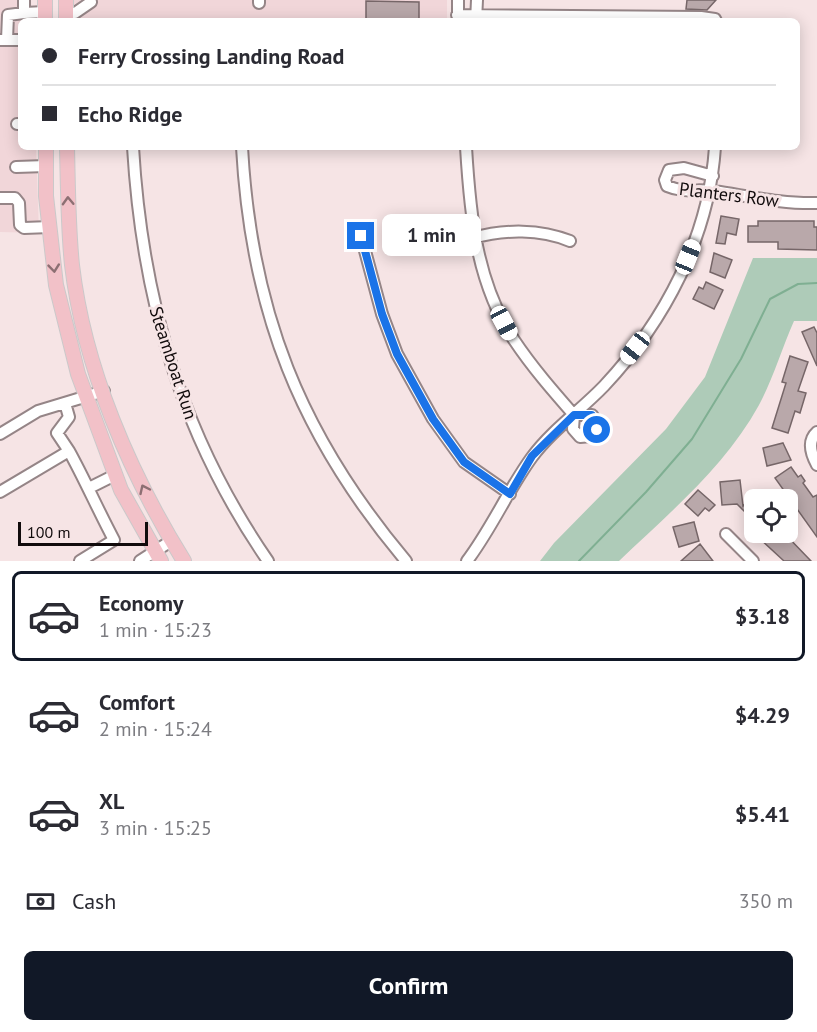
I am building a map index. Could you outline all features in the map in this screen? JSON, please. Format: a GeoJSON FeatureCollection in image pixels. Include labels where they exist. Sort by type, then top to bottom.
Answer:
{"type":"FeatureCollection","features":[{"type":"Feature","properties":{"kind":"main road"},"geometry":{"type":"LineString","coordinates":[[46,150],[56,285],[86,397],[115,475],[158,556]]}},
{"type":"Feature","properties":{"kind":"main road"},"geometry":{"type":"LineString","coordinates":[[67,150],[72,266],[82,319],[104,391],[137,473],[182,561]]}},
{"type":"Feature","properties":{"kind":"street"},"geometry":{"type":"LineString","coordinates":[[24,0],[24,14]]}},
{"type":"Feature","properties":{"kind":"street"},"geometry":{"type":"LineString","coordinates":[[458,0],[458,18],[476,18],[477,0]]}},
{"type":"Feature","properties":{"kind":"street"},"geometry":{"type":"LineString","coordinates":[[66,11],[80,11],[91,2]]}},
{"type":"Feature","properties":{"kind":"street"},"geometry":{"type":"LineString","coordinates":[[4,40],[8,15],[45,11]]}},
{"type":"Feature","properties":{"kind":"street","name":"Steamboat Run"},"geometry":{"type":"LineString","coordinates":[[134,150],[142,244],[151,293],[174,373],[187,412],[216,473],[268,561]]}},
{"type":"Feature","properties":{"kind":"street"},"geometry":{"type":"LineString","coordinates":[[242,150],[245,197],[259,283],[291,376],[328,452],[354,495],[406,561]]}},
{"type":"Feature","properties":{"kind":"street"},"geometry":{"type":"LineString","coordinates":[[466,150],[473,238],[496,306],[513,339],[574,415]]}},
{"type":"Feature","properties":{"kind":"street"},"geometry":{"type":"LineString","coordinates":[[467,561],[488,533],[532,456],[617,370],[664,306],[682,274],[710,191],[715,150]]}},
{"type":"Feature","properties":{"kind":"street"},"geometry":{"type":"LineString","coordinates":[[16,167],[46,166]]}},
{"type":"Feature","properties":{"kind":"street","name":"Planters Row"},"geometry":{"type":"LineString","coordinates":[[713,176],[676,168],[666,174],[667,186],[687,192],[710,191],[765,200],[817,203]]}},
{"type":"Feature","properties":{"kind":"street"},"geometry":{"type":"LineString","coordinates":[[0,198],[15,198],[19,202],[20,225],[24,228],[50,227]]}},
{"type":"Feature","properties":{"kind":"street"},"geometry":{"type":"LineString","coordinates":[[473,238],[491,233],[548,232],[570,241]]}},
{"type":"Feature","properties":{"kind":"street"},"geometry":{"type":"LineString","coordinates":[[361,236],[382,314],[397,354],[433,419],[464,462],[510,494]]}},
{"type":"Feature","properties":{"kind":"street"},"geometry":{"type":"LineString","coordinates":[[0,434],[38,411],[104,391]]}},
{"type":"Feature","properties":{"kind":"street"},"geometry":{"type":"LineString","coordinates":[[64,404],[69,417],[57,433],[89,488],[114,540],[80,561]]}},
{"type":"Feature","properties":{"kind":"street"},"geometry":{"type":"LineString","coordinates":[[817,432],[812,436],[810,448],[817,465]]}},
{"type":"Feature","properties":{"kind":"street"},"geometry":{"type":"LineString","coordinates":[[0,492],[69,451]]}},
{"type":"Feature","properties":{"kind":"street"},"geometry":{"type":"LineString","coordinates":[[89,488],[115,475]]}},
{"type":"Feature","properties":{"kind":"street"},"geometry":{"type":"LineString","coordinates":[[726,534],[753,561]]}},
{"type":"Feature","properties":{"kind":"street"},"geometry":{"type":"LineString","coordinates":[[140,561],[158,556],[171,541]]}},
{"type":"Feature","properties":{"kind":"shaded area"},"geometry":{"type":"Polygon","coordinates":[[[0,0],[31,0],[32,18],[18,18],[18,150],[36,150],[39,233],[0,232],[0,0]]]}},
{"type":"Feature","properties":{"kind":"shaded area"},"geometry":{"type":"Polygon","coordinates":[[[72,0],[447,0],[447,18],[72,18],[72,0]]]}},
{"type":"Feature","properties":{"kind":"green space"},"geometry":{"type":"Polygon","coordinates":[[[753,258],[817,258],[817,321],[794,321],[764,395],[745,428],[730,449],[695,488],[619,561],[540,561],[554,543],[666,429],[705,377],[753,258]]]}},
{"type":"Feature","properties":{"kind":"building"},"geometry":{"type":"Polygon","coordinates":[[[687,0],[716,0],[707,10],[686,9],[687,0]]]}},
{"type":"Feature","properties":{"kind":"building"},"geometry":{"type":"Polygon","coordinates":[[[366,1],[419,2],[419,18],[366,18],[366,1]]]}},
{"type":"Feature","properties":{"kind":"building"},"geometry":{"type":"Polygon","coordinates":[[[721,216],[739,219],[736,235],[727,233],[725,244],[716,243],[721,216]]]}},
{"type":"Feature","properties":{"kind":"building"},"geometry":{"type":"Polygon","coordinates":[[[758,221],[814,221],[814,227],[817,227],[817,250],[778,249],[778,242],[748,242],[748,226],[758,226],[758,221]]]}},
{"type":"Feature","properties":{"kind":"building"},"geometry":{"type":"Polygon","coordinates":[[[714,253],[732,260],[725,278],[710,272],[714,253]]]}},
{"type":"Feature","properties":{"kind":"building"},"geometry":{"type":"Polygon","coordinates":[[[706,282],[723,290],[714,309],[693,299],[699,287],[703,289],[706,282]]]}},
{"type":"Feature","properties":{"kind":"building"},"geometry":{"type":"Polygon","coordinates":[[[814,327],[817,333],[817,366],[802,332],[814,327]]]}},
{"type":"Feature","properties":{"kind":"building"},"geometry":{"type":"Polygon","coordinates":[[[790,356],[808,362],[798,391],[806,393],[800,413],[795,411],[788,433],[772,428],[786,383],[782,382],[790,356]]]}},
{"type":"Feature","properties":{"kind":"building"},"geometry":{"type":"Polygon","coordinates":[[[783,443],[791,460],[767,466],[763,448],[783,443]]]}},
{"type":"Feature","properties":{"kind":"building"},"geometry":{"type":"Polygon","coordinates":[[[791,467],[798,477],[801,475],[805,481],[803,483],[813,497],[817,495],[817,537],[798,510],[798,489],[783,489],[775,478],[791,467]]]}},
{"type":"Feature","properties":{"kind":"building"},"geometry":{"type":"Polygon","coordinates":[[[740,480],[744,511],[737,504],[722,505],[720,482],[740,480]]]}},
{"type":"Feature","properties":{"kind":"building"},"geometry":{"type":"Polygon","coordinates":[[[698,490],[715,505],[709,511],[705,508],[698,516],[685,504],[698,490]]]}},
{"type":"Feature","properties":{"kind":"building"},"geometry":{"type":"Polygon","coordinates":[[[694,522],[699,541],[679,547],[673,527],[694,522]]]}},
{"type":"Feature","properties":{"kind":"building"},"geometry":{"type":"Polygon","coordinates":[[[764,543],[794,543],[811,561],[784,561],[764,543]]]}},
{"type":"Feature","properties":{"kind":"building"},"geometry":{"type":"Polygon","coordinates":[[[700,544],[713,561],[681,561],[700,544]]]}},
{"type":"Feature","properties":{"kind":"waterway"},"geometry":{"type":"LineString","coordinates":[[579,561],[646,492],[692,439],[741,359],[770,299],[798,284],[817,283]]}},
{"type":"Feature","properties":{"kind":"route"},"geometry":{"type":"LineString","coordinates":[[361,236],[382,314],[397,354],[433,419],[464,462],[510,494],[532,456],[574,415],[592,415],[597,422],[597,430]]}}]}
